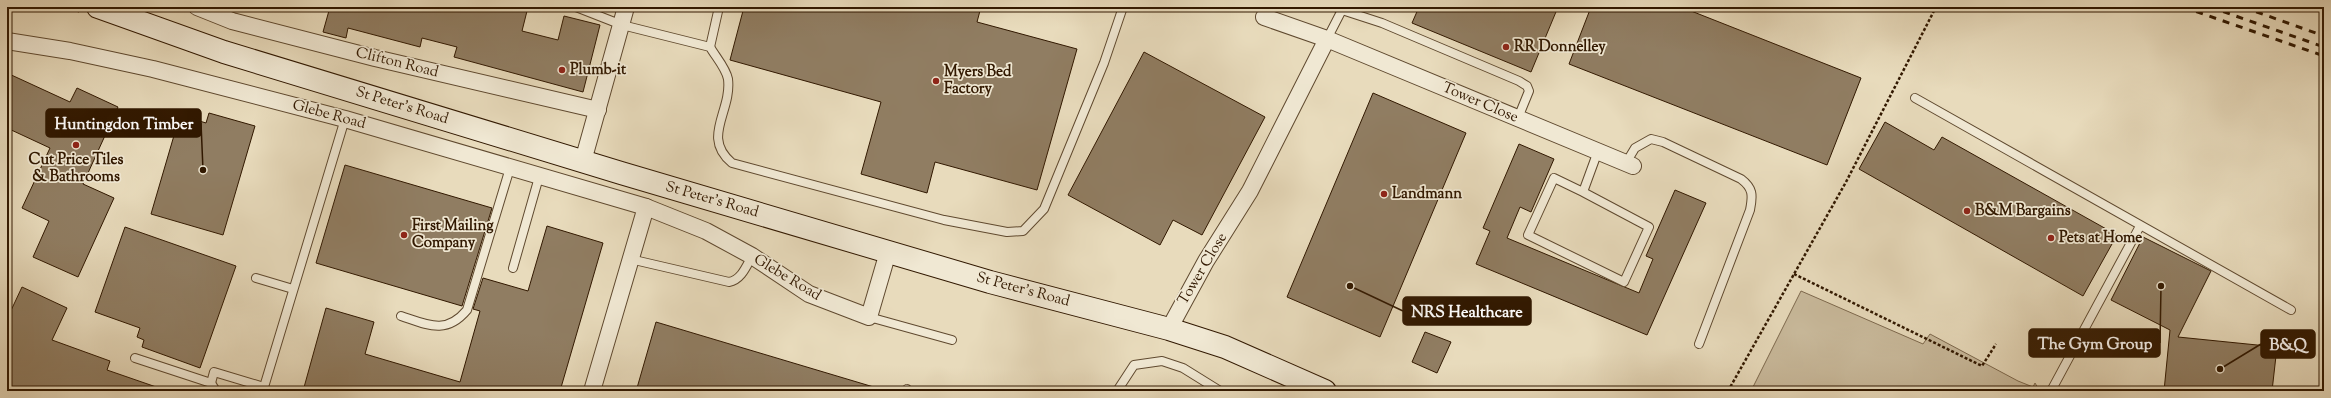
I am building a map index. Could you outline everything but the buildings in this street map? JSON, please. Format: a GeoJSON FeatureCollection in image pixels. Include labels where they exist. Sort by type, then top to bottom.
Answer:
{"type":"FeatureCollection","features":[{"type":"Feature","properties":{"kind":"street","name":"St Peter's Road"},"geometry":{"type":"LineString","coordinates":[[98,7],[224,52],[583,161],[888,252],[1169,329],[1225,346],[1325,391]]}},
{"type":"Feature","properties":{"kind":"street","name":"Clifton Road"},"geometry":{"type":"LineString","coordinates":[[197,7],[232,21],[375,58],[598,110]]}},
{"type":"Feature","properties":{"kind":"street"},"geometry":{"type":"LineString","coordinates":[[583,161],[626,7]]}},
{"type":"Feature","properties":{"kind":"street","name":"Tower Close"},"geometry":{"type":"LineString","coordinates":[[1264,17],[1327,39],[1630,165]]}},
{"type":"Feature","properties":{"kind":"street","name":"Tower Close"},"geometry":{"type":"LineString","coordinates":[[1169,329],[1206,261],[1250,191],[1327,39]]}},
{"type":"Feature","properties":{"kind":"street","name":"Glebe Road"},"geometry":{"type":"LineString","coordinates":[[7,41],[70,51],[153,70],[345,119],[539,177],[646,207],[706,231],[752,256],[809,294],[869,317]]}},
{"type":"Feature","properties":{"kind":"street"},"geometry":{"type":"LineString","coordinates":[[592,391],[646,207]]}},
{"type":"Feature","properties":{"kind":"street"},"geometry":{"type":"LineString","coordinates":[[869,317],[888,252]]}},
{"type":"Feature","properties":{"kind":"lane"},"geometry":{"type":"LineString","coordinates":[[576,7],[622,25],[710,47]]}},
{"type":"Feature","properties":{"kind":"lane"},"geometry":{"type":"LineString","coordinates":[[719,7],[710,47],[727,77],[729,90],[717,141],[722,154],[732,163],[944,220],[1007,232],[1023,231],[1044,209],[1104,63],[1123,7]]}},
{"type":"Feature","properties":{"kind":"lane"},"geometry":{"type":"LineString","coordinates":[[1327,39],[1338,9],[1382,23],[1519,81],[1527,86],[1529,91],[1518,118]]}},
{"type":"Feature","properties":{"kind":"lane"},"geometry":{"type":"LineString","coordinates":[[1914,98],[2290,310]]}},
{"type":"Feature","properties":{"kind":"lane"},"geometry":{"type":"LineString","coordinates":[[211,383],[214,372],[265,389],[293,289],[345,119]]}},
{"type":"Feature","properties":{"kind":"lane"},"geometry":{"type":"LineString","coordinates":[[1630,165],[1635,148],[1651,139],[1663,142],[1741,179],[1750,186],[1753,196],[1750,210],[1699,344]]}},
{"type":"Feature","properties":{"kind":"lane"},"geometry":{"type":"LineString","coordinates":[[1583,192],[1598,151]]}},
{"type":"Feature","properties":{"kind":"lane"},"geometry":{"type":"LineString","coordinates":[[401,316],[441,326],[448,326],[457,321],[467,310],[510,168]]}},
{"type":"Feature","properties":{"kind":"lane"},"geometry":{"type":"LineString","coordinates":[[514,268],[539,177]]}},
{"type":"Feature","properties":{"kind":"lane"},"geometry":{"type":"LineString","coordinates":[[1554,178],[1583,192],[1649,227],[1624,282],[1528,235],[1554,178]]}},
{"type":"Feature","properties":{"kind":"lane"},"geometry":{"type":"LineString","coordinates":[[2052,391],[2140,226]]}},
{"type":"Feature","properties":{"kind":"lane"},"geometry":{"type":"LineString","coordinates":[[630,259],[729,282],[736,281],[740,277],[752,256]]}},
{"type":"Feature","properties":{"kind":"lane"},"geometry":{"type":"LineString","coordinates":[[256,278],[293,289]]}},
{"type":"Feature","properties":{"kind":"lane"},"geometry":{"type":"LineString","coordinates":[[869,317],[952,340]]}},
{"type":"Feature","properties":{"kind":"lane"},"geometry":{"type":"LineString","coordinates":[[134,358],[211,383],[216,391]]}},
{"type":"Feature","properties":{"kind":"lane"},"geometry":{"type":"LineString","coordinates":[[1117,391],[1134,365],[1162,361],[1183,368],[1220,391]]}},
{"type":"Feature","properties":{"kind":"path"},"geometry":{"type":"LineString","coordinates":[[1728,391],[1846,182],[1936,7]]}},
{"type":"Feature","properties":{"kind":"path"},"geometry":{"type":"LineString","coordinates":[[1794,274],[1982,366],[1996,344]]}},
{"type":"Feature","properties":{"kind":"shaded area"},"geometry":{"type":"Polygon","coordinates":[[[1801,291],[1923,344],[1930,334],[2018,381],[2033,387],[2035,383],[2038,388],[2037,391],[1751,391],[1801,291]]]}},
{"type":"Feature","properties":{"kind":"railway"},"geometry":{"type":"LineString","coordinates":[[2183,7],[2324,56]]}},
{"type":"Feature","properties":{"kind":"railway"},"geometry":{"type":"LineString","coordinates":[[2210,7],[2324,47]]}},
{"type":"Feature","properties":{"kind":"railway"},"geometry":{"type":"LineString","coordinates":[[2243,7],[2324,36]]}},
{"type":"Feature","properties":{"kind":"place","name":"RR Donnelley"},"geometry":{"type":"Point","coordinates":[1506,47]}},
{"type":"Feature","properties":{"kind":"place","name":"Plumb-it"},"geometry":{"type":"Point","coordinates":[562,70]}},
{"type":"Feature","properties":{"kind":"place","name":"Myers Bed Factory"},"geometry":{"type":"Point","coordinates":[936,81]}},
{"type":"Feature","properties":{"kind":"place","name":"Cut Price Tiles & Bathrooms"},"geometry":{"type":"Point","coordinates":[76,145]}},
{"type":"Feature","properties":{"kind":"place","name":"Huntingdon Timber"},"geometry":{"type":"Point","coordinates":[203,170]}},
{"type":"Feature","properties":{"kind":"place","name":"Landmann"},"geometry":{"type":"Point","coordinates":[1384,194]}},
{"type":"Feature","properties":{"kind":"place","name":"B&M Bargains"},"geometry":{"type":"Point","coordinates":[1967,211]}},
{"type":"Feature","properties":{"kind":"place","name":"First Mailing Company"},"geometry":{"type":"Point","coordinates":[404,235]}},
{"type":"Feature","properties":{"kind":"place","name":"Pets at Home"},"geometry":{"type":"Point","coordinates":[2051,238]}},
{"type":"Feature","properties":{"kind":"place","name":"NRS Healthcare"},"geometry":{"type":"Point","coordinates":[1350,286]}},
{"type":"Feature","properties":{"kind":"place","name":"The Gym Group"},"geometry":{"type":"Point","coordinates":[2161,286]}},
{"type":"Feature","properties":{"kind":"place","name":"B&Q"},"geometry":{"type":"Point","coordinates":[2220,369]}}]}
